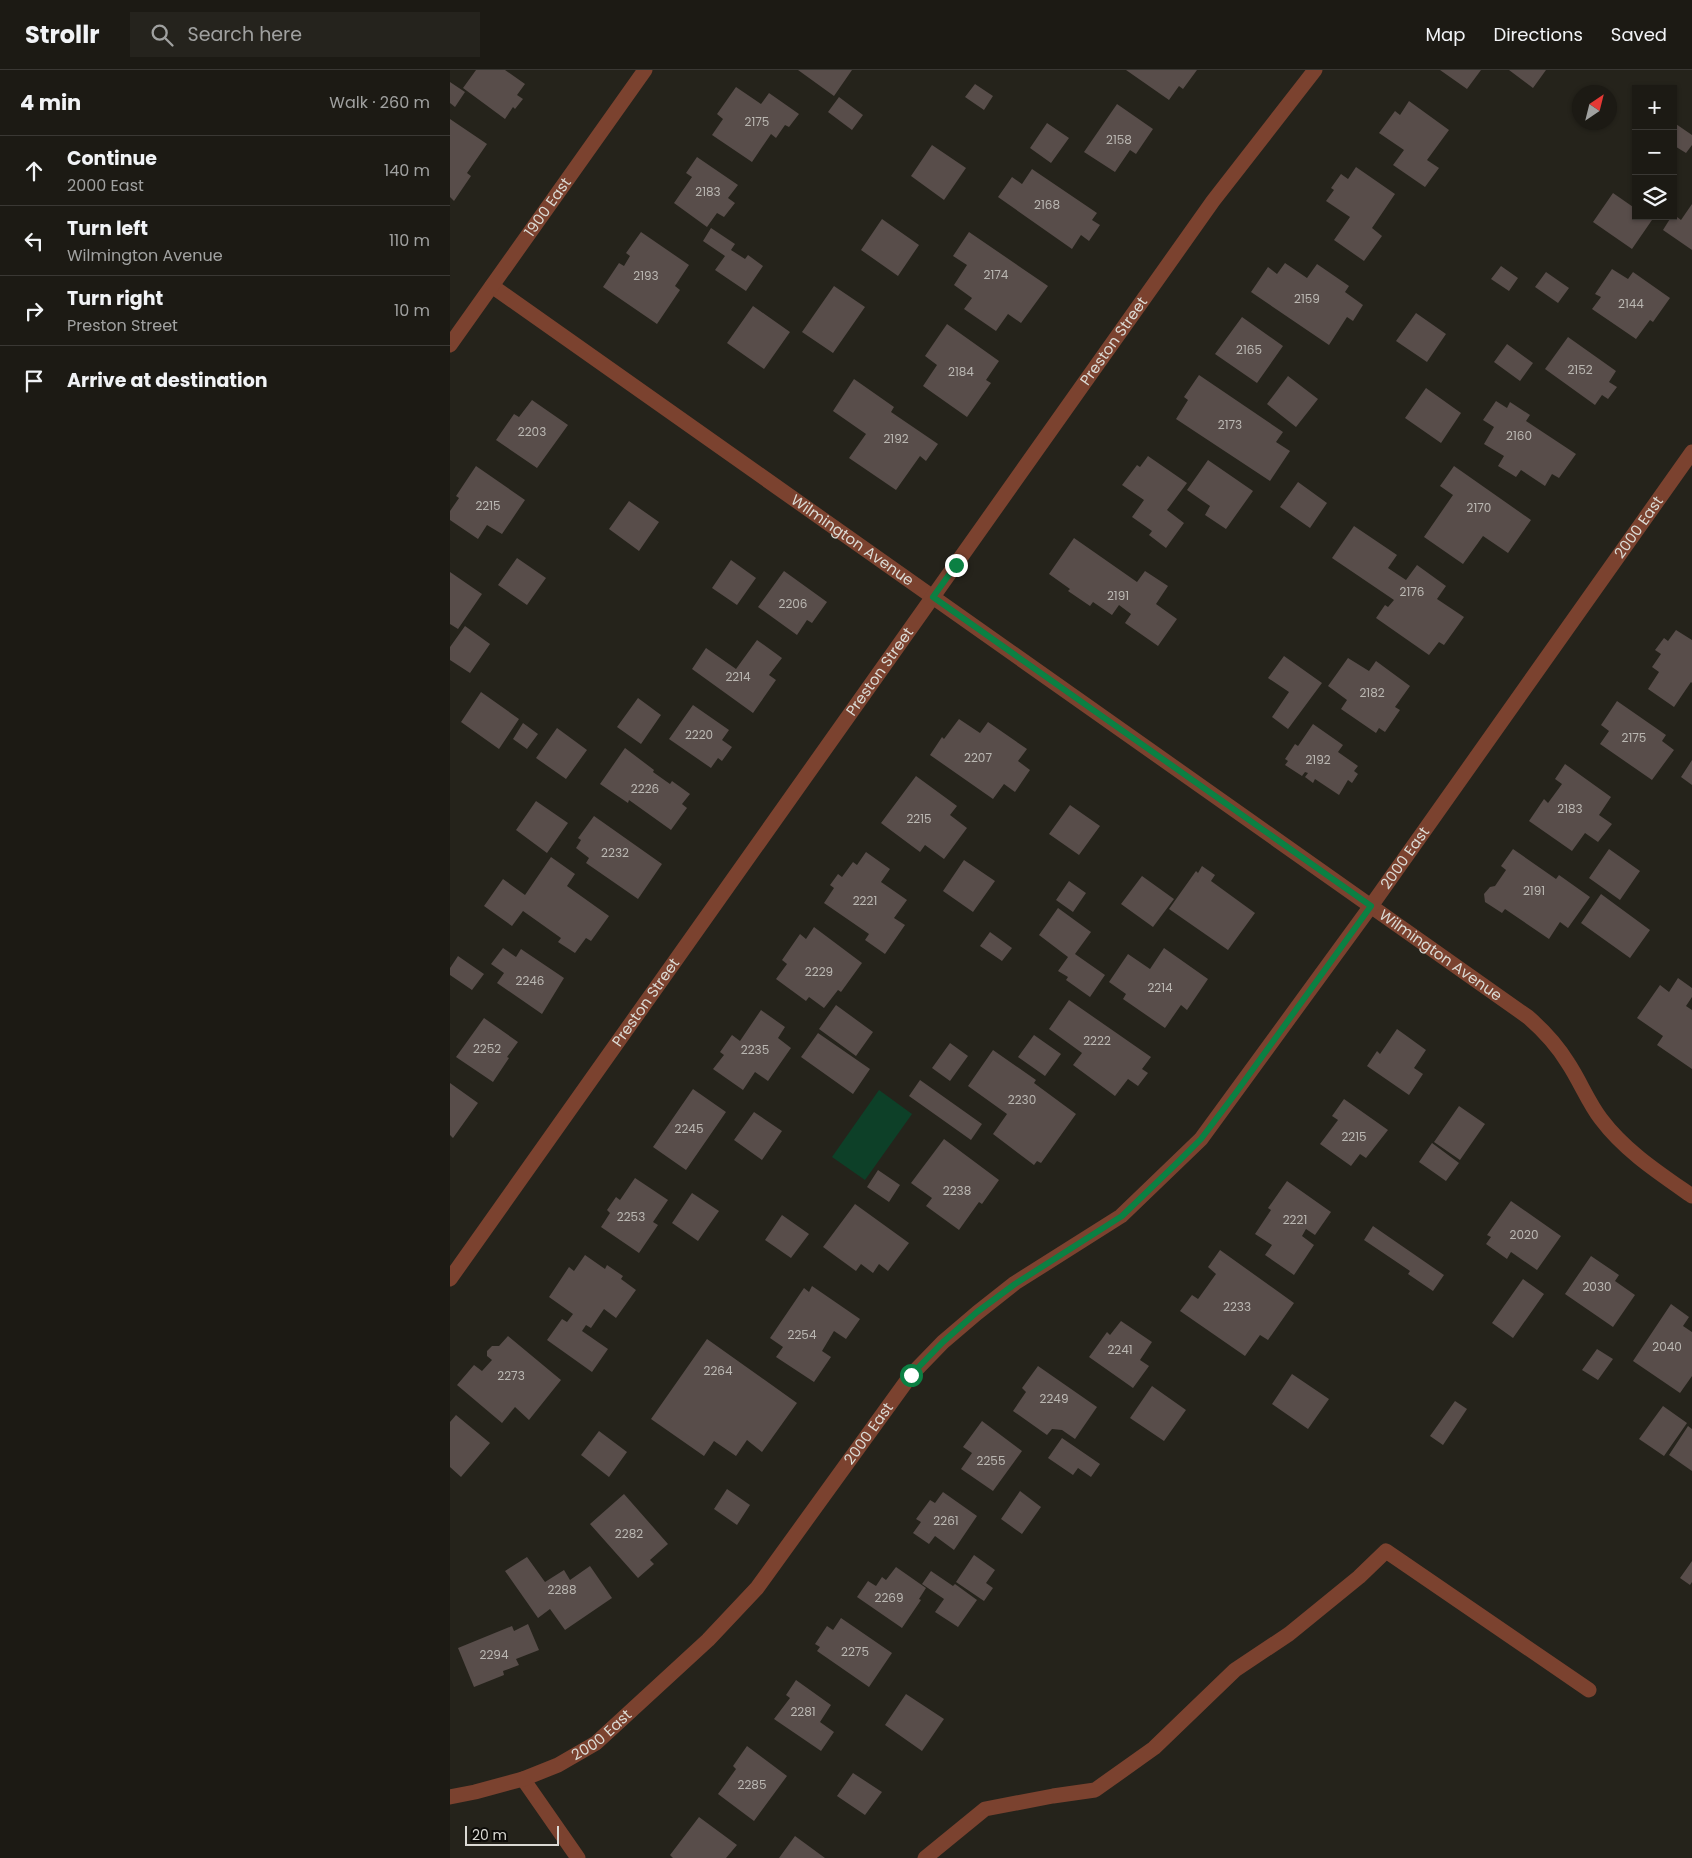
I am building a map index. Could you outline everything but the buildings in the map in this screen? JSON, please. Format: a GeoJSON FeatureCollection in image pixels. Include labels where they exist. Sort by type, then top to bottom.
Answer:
{"type":"FeatureCollection","features":[{"type":"Feature","properties":{"kind":"street","name":"1900 East"},"geometry":{"type":"LineString","coordinates":[[450,345],[645,70]]}},
{"type":"Feature","properties":{"kind":"street","name":"Preston Street"},"geometry":{"type":"LineString","coordinates":[[450,1279],[1213,201],[1315,70]]}},
{"type":"Feature","properties":{"kind":"street","name":"Wilmington Avenue"},"geometry":{"type":"LineString","coordinates":[[492,286],[1522,1013],[1539,1027],[1560,1050],[1592,1107],[1610,1131],[1634,1154],[1692,1196]]}},
{"type":"Feature","properties":{"kind":"street","name":"2000 East"},"geometry":{"type":"LineString","coordinates":[[450,1798],[523,1779],[558,1765],[596,1743],[708,1640],[757,1588],[911,1375],[943,1342],[977,1312],[1015,1284],[1122,1216],[1195,1145],[1235,1094],[1371,906],[1692,452]]}},
{"type":"Feature","properties":{"kind":"street"},"geometry":{"type":"LineString","coordinates":[[925,1858],[985,1809],[1095,1790],[1154,1748],[1235,1670],[1289,1634],[1359,1577],[1386,1552],[1589,1690]]}},
{"type":"Feature","properties":{"kind":"street"},"geometry":{"type":"LineString","coordinates":[[523,1779],[578,1858]]}},
{"type":"Feature","properties":{"kind":"green space"},"geometry":{"type":"Polygon","coordinates":[[[879,1090],[912,1114],[865,1180],[832,1157],[879,1090]]]}},
{"type":"Feature","properties":{"kind":"route"},"geometry":{"type":"LineString","coordinates":[[911,1375],[943,1342],[977,1312],[1015,1284],[1122,1216],[1201,1139],[1371,906],[933,597],[956,565]]}}]}
